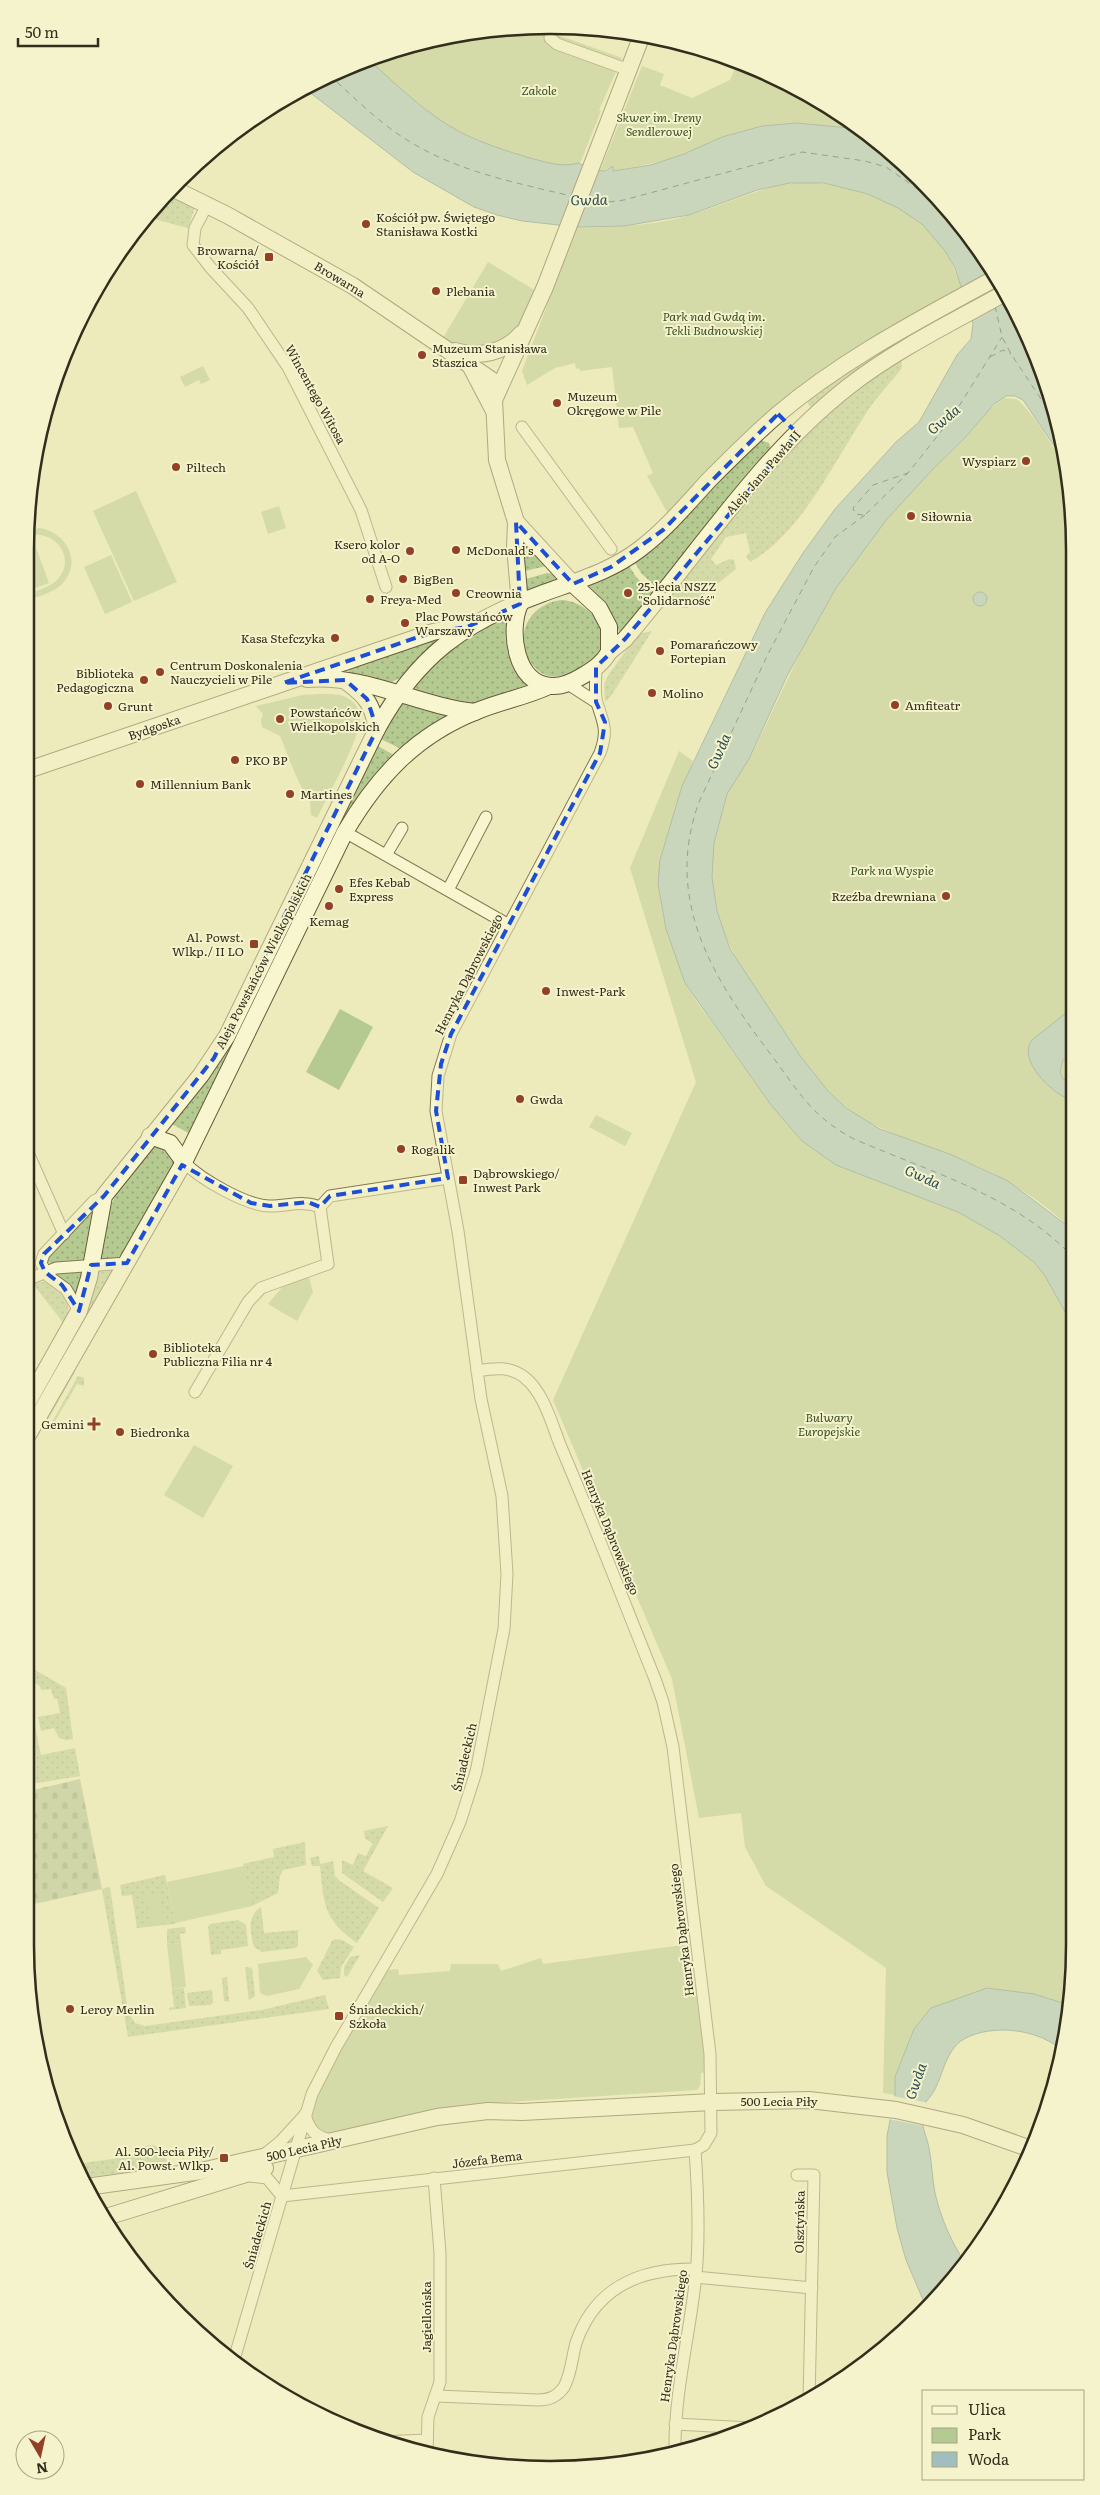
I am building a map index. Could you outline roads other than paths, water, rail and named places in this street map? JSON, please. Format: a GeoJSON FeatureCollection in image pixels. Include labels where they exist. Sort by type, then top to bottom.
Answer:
{"type":"FeatureCollection","features":[{"type":"Feature","properties":{"kind":"main road"},"geometry":{"type":"LineString","coordinates":[[516,522],[573,584],[599,608],[607,621],[610,634],[609,652],[596,667],[568,684],[549,686],[530,675],[520,661],[514,641],[515,613],[520,604],[515,547],[516,522],[497,460],[493,410],[499,385],[546,282],[639,42]]}},
{"type":"Feature","properties":{"kind":"main road","name":"Browarna"},"geometry":{"type":"LineString","coordinates":[[179,191],[346,282],[465,360],[499,385]]}},
{"type":"Feature","properties":{"kind":"main road"},"geometry":{"type":"LineString","coordinates":[[520,604],[611,567],[640,549],[663,530],[735,454],[778,414],[842,364],[990,281]]}},
{"type":"Feature","properties":{"kind":"main road","name":"Aleja Jana Pawła II"},"geometry":{"type":"LineString","coordinates":[[609,652],[630,633],[757,477],[797,433],[832,400],[863,376],[999,296]]}},
{"type":"Feature","properties":{"kind":"main road"},"geometry":{"type":"LineString","coordinates":[[448,349],[469,354],[494,352],[515,341],[527,326]]}},
{"type":"Feature","properties":{"kind":"main road"},"geometry":{"type":"LineString","coordinates":[[465,360],[493,410]]}},
{"type":"Feature","properties":{"kind":"main road"},"geometry":{"type":"LineString","coordinates":[[778,414],[797,433]]}},
{"type":"Feature","properties":{"kind":"main road","name":"Aleja Powstańców Wielkopolskich"},"geometry":{"type":"LineString","coordinates":[[34,1391],[79,1311],[91,1265],[104,1196],[150,1136],[201,1075],[227,1036],[377,729],[398,693],[428,658],[467,628],[492,614],[520,604]]}},
{"type":"Feature","properties":{"kind":"main road","name":"Bydgoska"},"geometry":{"type":"LineString","coordinates":[[34,768],[433,632],[456,626],[467,628]]}},
{"type":"Feature","properties":{"kind":"main road","name":"Bydgoska"},"geometry":{"type":"LineString","coordinates":[[283,683],[309,679],[345,680],[449,708],[475,712]]}},
{"type":"Feature","properties":{"kind":"main road"},"geometry":{"type":"LineString","coordinates":[[345,680],[367,699],[377,729]]}},
{"type":"Feature","properties":{"kind":"main road","name":"Aleja Powstańców Wielkopolskich"},"geometry":{"type":"LineString","coordinates":[[34,1424],[184,1162],[345,832],[371,790],[402,757],[442,728],[475,712],[526,697],[549,686]]}},
{"type":"Feature","properties":{"kind":"main road"},"geometry":{"type":"LineString","coordinates":[[150,1136],[170,1143],[184,1162]]}},
{"type":"Feature","properties":{"kind":"main road","name":"500 Lecia Piły"},"geometry":{"type":"LineString","coordinates":[[111,2216],[294,2156],[337,2140],[437,2117],[488,2111],[522,2112],[712,2102],[800,2100],[871,2106],[947,2121],[1025,2147]]}},
{"type":"Feature","properties":{"kind":"main road","name":"500 Lecia Piły"},"geometry":{"type":"LineString","coordinates":[[94,2186],[201,2171],[258,2159],[294,2156],[522,2112]]}},
{"type":"Feature","properties":{"kind":"street"},"geometry":{"type":"LineString","coordinates":[[550,34],[550,38],[557,44],[629,70]]}},
{"type":"Feature","properties":{"kind":"street","name":"Wincentego Witosa"},"geometry":{"type":"LineString","coordinates":[[207,205],[195,228],[193,245],[210,267],[248,308],[288,367],[361,510],[386,587]]}},
{"type":"Feature","properties":{"kind":"street"},"geometry":{"type":"LineString","coordinates":[[522,426],[611,549]]}},
{"type":"Feature","properties":{"kind":"street","name":"Henryka Dąbrowskiego"},"geometry":{"type":"LineString","coordinates":[[596,667],[596,702],[605,722],[604,739],[600,753],[452,1034],[441,1064],[437,1086],[436,1111],[458,1231],[477,1371],[497,1368],[510,1370],[524,1377],[536,1392],[572,1472],[663,1702],[677,1773],[696,1949],[710,2054],[712,2102],[710,2138],[704,2145],[695,2150],[700,2220],[696,2273],[675,2424],[675,2446]]}},
{"type":"Feature","properties":{"kind":"street"},"geometry":{"type":"LineString","coordinates":[[568,684],[596,702]]}},
{"type":"Feature","properties":{"kind":"street"},"geometry":{"type":"LineString","coordinates":[[448,890],[486,817]]}},
{"type":"Feature","properties":{"kind":"street"},"geometry":{"type":"LineString","coordinates":[[386,855],[402,828]]}},
{"type":"Feature","properties":{"kind":"street"},"geometry":{"type":"LineString","coordinates":[[345,832],[509,926]]}},
{"type":"Feature","properties":{"kind":"street"},"geometry":{"type":"LineString","coordinates":[[184,1162],[192,1171],[251,1203],[270,1206],[308,1202],[320,1207]]}},
{"type":"Feature","properties":{"kind":"street"},"geometry":{"type":"LineString","coordinates":[[34,1166],[64,1234]]}},
{"type":"Feature","properties":{"kind":"street"},"geometry":{"type":"LineString","coordinates":[[320,1207],[330,1196],[448,1178]]}},
{"type":"Feature","properties":{"kind":"street"},"geometry":{"type":"LineString","coordinates":[[79,1311],[62,1285],[48,1276],[41,1264],[44,1254],[94,1201],[104,1196]]}},
{"type":"Feature","properties":{"kind":"street"},"geometry":{"type":"LineString","coordinates":[[195,1392],[248,1302],[260,1288],[328,1264],[320,1207]]}},
{"type":"Feature","properties":{"kind":"street"},"geometry":{"type":"LineString","coordinates":[[34,1277],[56,1268],[127,1263]]}},
{"type":"Feature","properties":{"kind":"street","name":"Śniadeckich"},"geometry":{"type":"LineString","coordinates":[[235,2355],[312,2094],[336,2047],[448,1853],[466,1806],[476,1772],[504,1629],[507,1590],[502,1496],[477,1371]]}},
{"type":"Feature","properties":{"kind":"street"},"geometry":{"type":"LineString","coordinates":[[305,2114],[308,2126],[314,2133],[337,2140]]}},
{"type":"Feature","properties":{"kind":"street","name":"Śniadeckich"},"geometry":{"type":"LineString","coordinates":[[258,2159],[281,2141],[305,2114]]}},
{"type":"Feature","properties":{"kind":"street","name":"Józefa Bema"},"geometry":{"type":"LineString","coordinates":[[282,2196],[695,2150]]}},
{"type":"Feature","properties":{"kind":"street","name":"Olsztyńska"},"geometry":{"type":"LineString","coordinates":[[797,2175],[814,2175],[810,2391]]}},
{"type":"Feature","properties":{"kind":"street"},"geometry":{"type":"LineString","coordinates":[[221,2180],[247,2176],[263,2177],[272,2182],[282,2196]]}},
{"type":"Feature","properties":{"kind":"street","name":"Jagiellońska"},"geometry":{"type":"LineString","coordinates":[[427,2446],[430,2408],[437,2396],[440,2382],[440,2271],[434,2178]]}},
{"type":"Feature","properties":{"kind":"street"},"geometry":{"type":"LineString","coordinates":[[437,2396],[552,2399],[565,2386],[583,2327],[603,2300],[623,2284],[646,2274],[662,2270],[812,2288]]}},
{"type":"Feature","properties":{"kind":"street"},"geometry":{"type":"LineString","coordinates":[[675,2424],[734,2427]]}},
{"type":"Feature","properties":{"kind":"street"},"geometry":{"type":"LineString","coordinates":[[406,2441],[427,2440]]}},
{"type":"Feature","properties":{"kind":"water"},"geometry":{"type":"Polygon","coordinates":[[[374,65],[425,109],[462,133],[504,150],[548,163],[560,165],[578,163],[594,170],[605,171],[613,166],[613,171],[651,165],[684,154],[722,137],[762,126],[796,123],[846,128],[890,162],[938,210],[960,236],[997,292],[1027,352],[1049,416],[1056,449],[1023,400],[1015,396],[1006,396],[994,404],[964,439],[934,468],[887,519],[836,588],[787,676],[749,759],[727,794],[714,843],[712,877],[717,911],[730,949],[801,1057],[828,1091],[846,1108],[880,1129],[952,1155],[1008,1181],[1066,1225],[1066,1314],[1045,1276],[1035,1263],[1000,1236],[958,1212],[836,1165],[802,1141],[771,1105],[685,983],[666,929],[658,884],[660,860],[682,786],[765,613],[803,553],[835,509],[896,442],[919,422],[957,355],[971,339],[973,323],[955,268],[945,251],[922,224],[898,208],[868,194],[824,183],[790,183],[757,190],[689,215],[624,226],[577,227],[522,221],[497,215],[474,207],[413,172],[311,93],[374,65]]]}},
{"type":"Feature","properties":{"kind":"water"},"geometry":{"type":"Polygon","coordinates":[[[977,592],[983,592],[987,599],[983,606],[977,606],[973,602],[973,596],[977,592]]]}},
{"type":"Feature","properties":{"kind":"water"},"geometry":{"type":"Polygon","coordinates":[[[1066,1013],[1066,1059],[1063,1060],[1060,1072],[1063,1079],[1066,1080],[1066,1098],[1047,1085],[1033,1067],[1028,1048],[1032,1040],[1066,1013]]]}},
{"type":"Feature","properties":{"kind":"water"},"geometry":{"type":"Polygon","coordinates":[[[987,1988],[1034,1994],[1063,2003],[1056,2046],[1042,2038],[1016,2031],[988,2031],[964,2039],[953,2049],[934,2091],[925,2105],[923,2123],[929,2148],[937,2203],[947,2230],[961,2257],[923,2301],[906,2260],[897,2228],[887,2172],[887,2136],[895,2095],[895,2077],[914,2029],[931,2008],[987,1988]]]}},
{"type":"Feature","properties":{"kind":"place","name":"Kościół pw. Świętego Stanisława Kostki"},"geometry":{"type":"Point","coordinates":[366,224]}},
{"type":"Feature","properties":{"kind":"place","name":"Browarna/ Kościół"},"geometry":{"type":"Point","coordinates":[269,257]}},
{"type":"Feature","properties":{"kind":"place","name":"Plebania"},"geometry":{"type":"Point","coordinates":[436,291]}},
{"type":"Feature","properties":{"kind":"place","name":"Muzeum Stanisława Staszica"},"geometry":{"type":"Point","coordinates":[422,355]}},
{"type":"Feature","properties":{"kind":"place","name":"Muzeum Okręgowe w Pile"},"geometry":{"type":"Point","coordinates":[557,403]}},
{"type":"Feature","properties":{"kind":"place","name":"Wyspiarz"},"geometry":{"type":"Point","coordinates":[1026,461]}},
{"type":"Feature","properties":{"kind":"place","name":"Piltech"},"geometry":{"type":"Point","coordinates":[176,467]}},
{"type":"Feature","properties":{"kind":"place","name":"Siłownia"},"geometry":{"type":"Point","coordinates":[911,516]}},
{"type":"Feature","properties":{"kind":"place","name":"McDonald's"},"geometry":{"type":"Point","coordinates":[456,550]}},
{"type":"Feature","properties":{"kind":"place","name":"Ksero kolor od A-O"},"geometry":{"type":"Point","coordinates":[410,551]}},
{"type":"Feature","properties":{"kind":"place","name":"BigBen"},"geometry":{"type":"Point","coordinates":[403,579]}},
{"type":"Feature","properties":{"kind":"place","name":"Creownia"},"geometry":{"type":"Point","coordinates":[456,593]}},
{"type":"Feature","properties":{"kind":"place","name":"25-lecia NSZZ \"Solidarność\""},"geometry":{"type":"Point","coordinates":[628,593]}},
{"type":"Feature","properties":{"kind":"place","name":"Freya-Med"},"geometry":{"type":"Point","coordinates":[370,599]}},
{"type":"Feature","properties":{"kind":"place","name":"Plac Powstańców Warszawy"},"geometry":{"type":"Point","coordinates":[405,623]}},
{"type":"Feature","properties":{"kind":"place","name":"Kasa Stefczyka"},"geometry":{"type":"Point","coordinates":[335,638]}},
{"type":"Feature","properties":{"kind":"place","name":"Pomarańczowy Fortepian"},"geometry":{"type":"Point","coordinates":[660,651]}},
{"type":"Feature","properties":{"kind":"place","name":"Centrum Doskonalenia Nauczycieli w Pile"},"geometry":{"type":"Point","coordinates":[160,672]}},
{"type":"Feature","properties":{"kind":"place","name":"Biblioteka Pedagogiczna"},"geometry":{"type":"Point","coordinates":[144,680]}},
{"type":"Feature","properties":{"kind":"place","name":"Molino"},"geometry":{"type":"Point","coordinates":[652,693]}},
{"type":"Feature","properties":{"kind":"place","name":"Amfiteatr"},"geometry":{"type":"Point","coordinates":[895,705]}},
{"type":"Feature","properties":{"kind":"place","name":"Grunt"},"geometry":{"type":"Point","coordinates":[108,706]}},
{"type":"Feature","properties":{"kind":"place","name":"Powstańców Wielkopolskich"},"geometry":{"type":"Point","coordinates":[280,719]}},
{"type":"Feature","properties":{"kind":"place","name":"PKO BP"},"geometry":{"type":"Point","coordinates":[235,760]}},
{"type":"Feature","properties":{"kind":"place","name":"Millennium Bank"},"geometry":{"type":"Point","coordinates":[140,784]}},
{"type":"Feature","properties":{"kind":"place","name":"Martines"},"geometry":{"type":"Point","coordinates":[290,794]}},
{"type":"Feature","properties":{"kind":"place","name":"Efes Kebab Express"},"geometry":{"type":"Point","coordinates":[339,889]}},
{"type":"Feature","properties":{"kind":"place","name":"Rzeźba drewniana"},"geometry":{"type":"Point","coordinates":[946,896]}},
{"type":"Feature","properties":{"kind":"place","name":"Kemag"},"geometry":{"type":"Point","coordinates":[329,906]}},
{"type":"Feature","properties":{"kind":"place","name":"Al. Powst. Wlkp./ II LO"},"geometry":{"type":"Point","coordinates":[254,944]}},
{"type":"Feature","properties":{"kind":"place","name":"Inwest-Park"},"geometry":{"type":"Point","coordinates":[546,991]}},
{"type":"Feature","properties":{"kind":"place","name":"Gwda"},"geometry":{"type":"Point","coordinates":[520,1099]}},
{"type":"Feature","properties":{"kind":"place","name":"Rogalik"},"geometry":{"type":"Point","coordinates":[401,1149]}},
{"type":"Feature","properties":{"kind":"place","name":"Dąbrowskiego/ Inwest Park"},"geometry":{"type":"Point","coordinates":[463,1180]}},
{"type":"Feature","properties":{"kind":"place","name":"Biblioteka Publiczna Filia nr 4"},"geometry":{"type":"Point","coordinates":[153,1354]}},
{"type":"Feature","properties":{"kind":"place","name":"Gemini"},"geometry":{"type":"Point","coordinates":[94,1424]}},
{"type":"Feature","properties":{"kind":"place","name":"Biedronka"},"geometry":{"type":"Point","coordinates":[120,1432]}},
{"type":"Feature","properties":{"kind":"place","name":"Leroy Merlin"},"geometry":{"type":"Point","coordinates":[70,2009]}},
{"type":"Feature","properties":{"kind":"place","name":"Śniadeckich/ Szkoła"},"geometry":{"type":"Point","coordinates":[339,2016]}},
{"type":"Feature","properties":{"kind":"place","name":"Al. 500-lecia Piły/ Al. Powst. Wlkp."},"geometry":{"type":"Point","coordinates":[224,2158]}},
{"type":"Feature","properties":{"kind":"park label","name":"Zakole"},"geometry":{"type":"Point","coordinates":[539,90]}},
{"type":"Feature","properties":{"kind":"park label","name":"Skwer im. Ireny Sendlerowej"},"geometry":{"type":"Point","coordinates":[659,124]}},
{"type":"Feature","properties":{"kind":"park label","name":"Park nad Gwdą im. Tekli Budnowskiej"},"geometry":{"type":"Point","coordinates":[714,323]}},
{"type":"Feature","properties":{"kind":"park label","name":"Park na Wyspie"},"geometry":{"type":"Point","coordinates":[892,870]}},
{"type":"Feature","properties":{"kind":"park label","name":"Bulwary Europejskie"},"geometry":{"type":"Point","coordinates":[829,1424]}}]}
